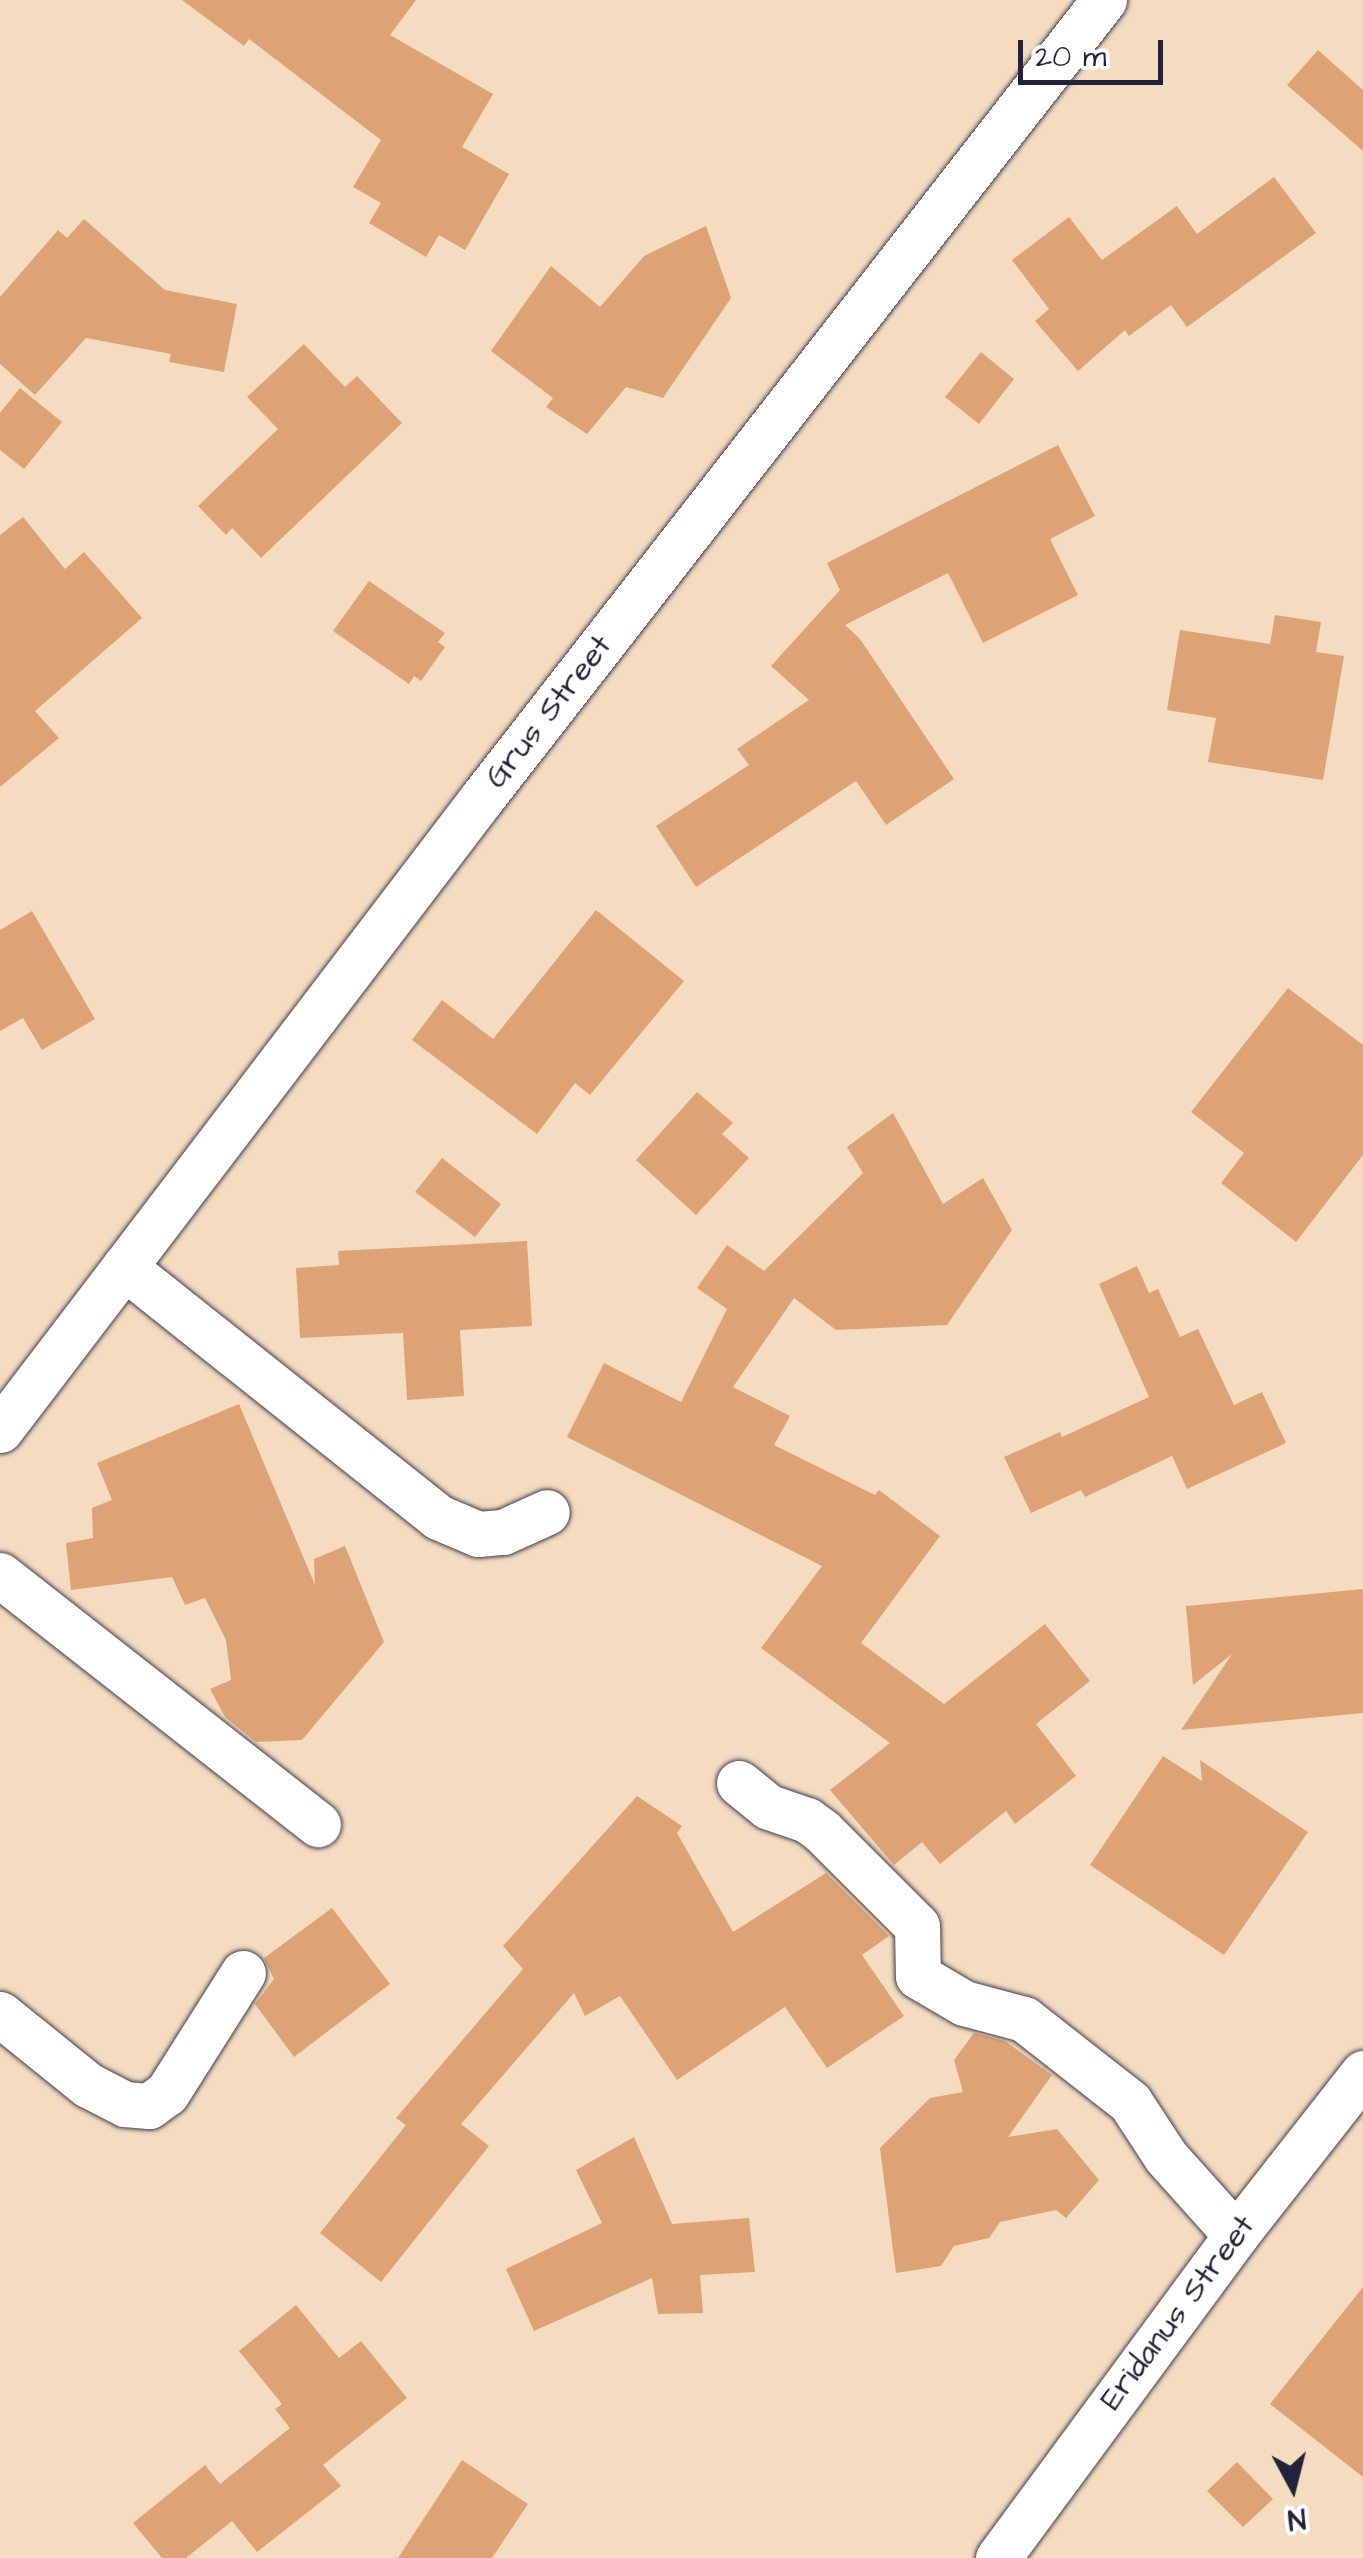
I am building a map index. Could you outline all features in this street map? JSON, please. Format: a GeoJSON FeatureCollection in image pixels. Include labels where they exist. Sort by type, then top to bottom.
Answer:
{"type":"FeatureCollection","features":[{"type":"Feature","properties":{"kind":"street","name":"Grus Street"},"geometry":{"type":"LineString","coordinates":[[0,1430],[482,798],[1104,0]]}},
{"type":"Feature","properties":{"kind":"street"},"geometry":{"type":"LineString","coordinates":[[124,1267],[438,1517],[478,1534],[503,1532],[548,1512]]}},
{"type":"Feature","properties":{"kind":"street"},"geometry":{"type":"LineString","coordinates":[[0,1575],[318,1824]]}},
{"type":"Feature","properties":{"kind":"street"},"geometry":{"type":"LineString","coordinates":[[739,1784],[769,1807],[806,1820],[822,1831],[917,1926],[918,1976],[964,2003],[1024,2018],[1130,2102],[1166,2157],[1236,2235]]}},
{"type":"Feature","properties":{"kind":"street"},"geometry":{"type":"LineString","coordinates":[[0,2014],[88,2085],[125,2104],[148,2106],[167,2093],[243,1973]]}},
{"type":"Feature","properties":{"kind":"street","name":"Eridanus Street"},"geometry":{"type":"LineString","coordinates":[[998,2558],[1236,2235],[1363,2073]]}},
{"type":"Feature","properties":{"kind":"building"},"geometry":{"type":"Polygon","coordinates":[[[182,0],[416,0],[390,35],[493,94],[462,147],[509,174],[465,250],[439,235],[426,257],[369,223],[381,203],[353,187],[381,140],[249,39],[244,46],[182,0]]]}},
{"type":"Feature","properties":{"kind":"building"},"geometry":{"type":"Polygon","coordinates":[[[1318,50],[1363,90],[1363,151],[1287,85],[1318,50]]]}},
{"type":"Feature","properties":{"kind":"building"},"geometry":{"type":"Polygon","coordinates":[[[1274,177],[1316,233],[1187,327],[1171,305],[1129,336],[1125,330],[1078,371],[1035,321],[1049,309],[1012,260],[1069,217],[1102,260],[1177,206],[1197,234],[1274,177]]]}},
{"type":"Feature","properties":{"kind":"building"},"geometry":{"type":"Polygon","coordinates":[[[84,219],[165,290],[237,304],[224,372],[169,362],[171,354],[86,338],[35,395],[0,364],[0,297],[58,230],[67,238],[84,219]]]}},
{"type":"Feature","properties":{"kind":"building"},"geometry":{"type":"Polygon","coordinates":[[[706,226],[731,298],[663,398],[626,387],[587,434],[546,407],[553,398],[491,351],[551,266],[600,307],[644,256],[706,226]]]}},
{"type":"Feature","properties":{"kind":"building"},"geometry":{"type":"Polygon","coordinates":[[[304,344],[345,387],[357,376],[402,423],[261,558],[232,528],[226,535],[198,506],[278,429],[247,397],[304,344]]]}},
{"type":"Feature","properties":{"kind":"building"},"geometry":{"type":"Polygon","coordinates":[[[981,352],[1014,379],[979,424],[945,397],[981,352]]]}},
{"type":"Feature","properties":{"kind":"building"},"geometry":{"type":"Polygon","coordinates":[[[20,388],[62,422],[24,469],[0,450],[0,413],[20,388]]]}},
{"type":"Feature","properties":{"kind":"building"},"geometry":{"type":"Polygon","coordinates":[[[1058,445],[1095,516],[1050,539],[1078,595],[983,643],[948,573],[845,625],[860,639],[954,779],[886,825],[856,781],[696,887],[656,826],[749,765],[737,749],[809,700],[771,666],[840,590],[827,563],[1058,445]]]}},
{"type":"Feature","properties":{"kind":"building"},"geometry":{"type":"Polygon","coordinates":[[[23,517],[65,569],[84,552],[142,618],[35,711],[59,738],[0,787],[0,535],[23,517]]]}},
{"type":"Feature","properties":{"kind":"building"},"geometry":{"type":"Polygon","coordinates":[[[369,581],[445,633],[438,642],[445,647],[421,681],[414,676],[409,684],[333,631],[369,581]]]}},
{"type":"Feature","properties":{"kind":"building"},"geometry":{"type":"Polygon","coordinates":[[[1275,615],[1321,622],[1316,652],[1344,656],[1323,780],[1208,762],[1216,718],[1167,710],[1180,630],[1270,644],[1275,615]]]}},
{"type":"Feature","properties":{"kind":"building"},"geometry":{"type":"Polygon","coordinates":[[[596,910],[684,981],[590,1095],[575,1083],[537,1134],[412,1040],[442,1000],[493,1039],[596,910]]]}},
{"type":"Feature","properties":{"kind":"building"},"geometry":{"type":"Polygon","coordinates":[[[32,911],[95,1019],[42,1050],[23,1018],[0,1031],[0,930],[32,911]]]}},
{"type":"Feature","properties":{"kind":"building"},"geometry":{"type":"Polygon","coordinates":[[[1288,988],[1363,1045],[1363,1155],[1296,1242],[1221,1183],[1244,1153],[1191,1112],[1288,988]]]}},
{"type":"Feature","properties":{"kind":"building"},"geometry":{"type":"Polygon","coordinates":[[[697,1092],[733,1123],[722,1134],[749,1158],[696,1215],[636,1160],[697,1092]]]}},
{"type":"Feature","properties":{"kind":"building"},"geometry":{"type":"Polygon","coordinates":[[[893,1113],[943,1204],[983,1178],[1012,1230],[947,1325],[836,1330],[794,1298],[733,1387],[790,1416],[774,1445],[875,1495],[879,1490],[940,1536],[861,1643],[944,1704],[1045,1624],[1090,1681],[1036,1724],[1076,1776],[1015,1824],[1006,1811],[940,1864],[922,1842],[894,1865],[830,1790],[890,1743],[761,1648],[822,1566],[567,1437],[604,1363],[681,1402],[727,1309],[697,1288],[727,1245],[764,1271],[863,1173],[847,1147],[893,1113]]]}},
{"type":"Feature","properties":{"kind":"building"},"geometry":{"type":"Polygon","coordinates":[[[442,1158],[501,1204],[475,1237],[415,1192],[442,1158]]]}},
{"type":"Feature","properties":{"kind":"building"},"geometry":{"type":"Polygon","coordinates":[[[527,1241],[532,1326],[460,1330],[464,1396],[407,1400],[403,1333],[300,1338],[296,1268],[339,1265],[338,1251],[527,1241]]]}},
{"type":"Feature","properties":{"kind":"building"},"geometry":{"type":"Polygon","coordinates":[[[1137,1266],[1149,1293],[1158,1289],[1180,1337],[1198,1329],[1234,1405],[1262,1392],[1286,1443],[1187,1489],[1172,1456],[1085,1497],[1081,1490],[1031,1513],[1004,1457],[1060,1432],[1062,1437],[1149,1397],[1099,1284],[1137,1266]]]}},
{"type":"Feature","properties":{"kind":"building"},"geometry":{"type":"Polygon","coordinates":[[[239,1404],[315,1585],[314,1559],[345,1546],[384,1642],[302,1740],[256,1742],[225,1717],[210,1689],[231,1680],[226,1640],[205,1598],[185,1605],[172,1577],[71,1590],[66,1543],[93,1538],[92,1508],[112,1500],[97,1463],[239,1404]]]}},
{"type":"Feature","properties":{"kind":"building"},"geometry":{"type":"Polygon","coordinates":[[[1363,1589],[1363,1713],[1181,1730],[1232,1654],[1193,1685],[1186,1606],[1363,1589]]]}},
{"type":"Feature","properties":{"kind":"building"},"geometry":{"type":"Polygon","coordinates":[[[1163,1756],[1202,1781],[1200,1760],[1308,1832],[1224,1955],[1090,1865],[1163,1756]]]}},
{"type":"Feature","properties":{"kind":"building"},"geometry":{"type":"Polygon","coordinates":[[[637,1796],[682,1826],[677,1833],[733,1932],[826,1873],[889,1936],[862,1955],[904,2016],[827,2068],[785,2007],[677,2080],[620,1996],[585,2016],[574,1993],[461,2124],[489,2146],[381,2282],[320,2233],[406,2125],[396,2118],[523,1969],[503,1946],[637,1796]]]}},
{"type":"Feature","properties":{"kind":"building"},"geometry":{"type":"Polygon","coordinates":[[[332,1908],[390,1984],[294,2057],[255,2004],[274,1979],[264,1958],[332,1908]]]}},
{"type":"Feature","properties":{"kind":"building"},"geometry":{"type":"Polygon","coordinates":[[[974,2033],[1005,2041],[1052,2075],[1008,2137],[1057,2129],[1099,2180],[1066,2218],[1056,2210],[1000,2222],[989,2238],[954,2246],[941,2266],[896,2273],[880,2148],[930,2098],[963,2092],[954,2060],[974,2033]]]}},
{"type":"Feature","properties":{"kind":"building"},"geometry":{"type":"Polygon","coordinates":[[[634,2137],[672,2224],[749,2218],[755,2272],[700,2275],[703,2313],[658,2314],[652,2278],[534,2331],[506,2269],[602,2223],[576,2170],[634,2137]]]}},
{"type":"Feature","properties":{"kind":"building"},"geometry":{"type":"Polygon","coordinates":[[[1363,2287],[1363,2477],[1270,2404],[1363,2287]]]}},
{"type":"Feature","properties":{"kind":"building"},"geometry":{"type":"Polygon","coordinates":[[[296,2305],[339,2358],[361,2341],[407,2398],[323,2465],[341,2486],[257,2552],[232,2521],[186,2558],[162,2558],[133,2523],[205,2465],[220,2484],[290,2428],[275,2409],[282,2404],[239,2351],[296,2305]]]}},
{"type":"Feature","properties":{"kind":"building"},"geometry":{"type":"Polygon","coordinates":[[[462,2460],[528,2504],[492,2558],[398,2558],[462,2460]]]}},
{"type":"Feature","properties":{"kind":"building"},"geometry":{"type":"Polygon","coordinates":[[[1237,2462],[1273,2499],[1243,2527],[1207,2491],[1237,2462]]]}}]}
